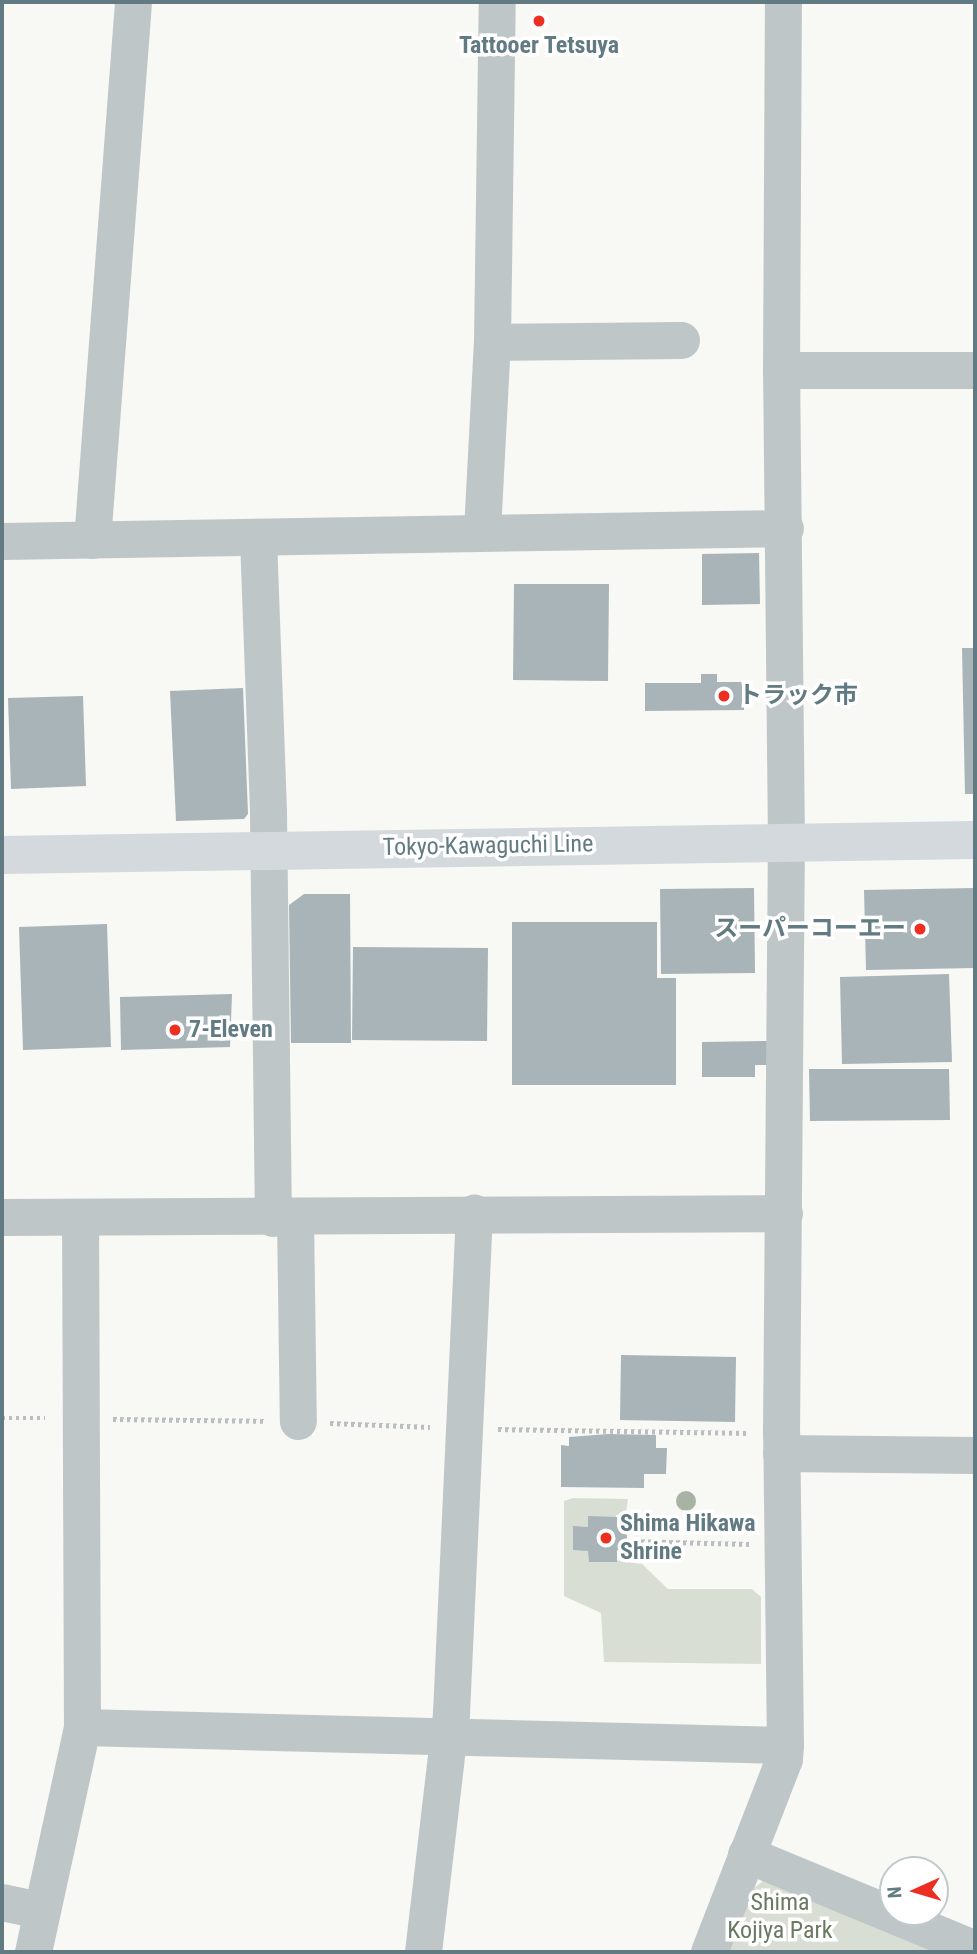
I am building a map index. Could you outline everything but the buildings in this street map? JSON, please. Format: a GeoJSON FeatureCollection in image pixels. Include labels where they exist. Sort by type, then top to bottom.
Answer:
{"type":"FeatureCollection","features":[{"type":"Feature","properties":{"kind":"main road","name":"Tokyo-Kawaguchi Line"},"geometry":{"type":"LineString","coordinates":[[2,855],[975,840]]}},
{"type":"Feature","properties":{"kind":"street"},"geometry":{"type":"LineString","coordinates":[[92,540],[133,2]]}},
{"type":"Feature","properties":{"kind":"street"},"geometry":{"type":"LineString","coordinates":[[482,531],[492,342],[497,2]]}},
{"type":"Feature","properties":{"kind":"street"},"geometry":{"type":"LineString","coordinates":[[709,1952],[784,1759],[785,1745],[781,1443],[786,842],[785,528],[781,370],[783,2]]}},
{"type":"Feature","properties":{"kind":"street"},"geometry":{"type":"LineString","coordinates":[[492,342],[681,340]]}},
{"type":"Feature","properties":{"kind":"street"},"geometry":{"type":"LineString","coordinates":[[781,370],[975,370]]}},
{"type":"Feature","properties":{"kind":"street"},"geometry":{"type":"LineString","coordinates":[[2,541],[785,528]]}},
{"type":"Feature","properties":{"kind":"street"},"geometry":{"type":"LineString","coordinates":[[258,538],[284,1217],[298,1421]]}},
{"type":"Feature","properties":{"kind":"street"},"geometry":{"type":"LineString","coordinates":[[424,1952],[448,1738],[474,1213]]}},
{"type":"Feature","properties":{"kind":"street"},"geometry":{"type":"LineString","coordinates":[[2,1217],[784,1213]]}},
{"type":"Feature","properties":{"kind":"street"},"geometry":{"type":"LineString","coordinates":[[33,1952],[82,1727],[80,1217]]}},
{"type":"Feature","properties":{"kind":"street"},"geometry":{"type":"LineString","coordinates":[[781,1443],[975,1455]]}},
{"type":"Feature","properties":{"kind":"street"},"geometry":{"type":"LineString","coordinates":[[82,1727],[785,1745]]}},
{"type":"Feature","properties":{"kind":"street"},"geometry":{"type":"LineString","coordinates":[[746,1854],[975,1949]]}},
{"type":"Feature","properties":{"kind":"street"},"geometry":{"type":"LineString","coordinates":[[2,1902],[41,1910]]}},
{"type":"Feature","properties":{"kind":"path"},"geometry":{"type":"LineString","coordinates":[[2,1418],[81,1419]]}},
{"type":"Feature","properties":{"kind":"path"},"geometry":{"type":"LineString","coordinates":[[463,1429],[781,1443]]}},
{"type":"Feature","properties":{"kind":"path"},"geometry":{"type":"LineString","coordinates":[[627,1541],[782,1545]]}},
{"type":"Feature","properties":{"kind":"green space"},"geometry":{"type":"Polygon","coordinates":[[[573,1498],[628,1499],[626,1513],[616,1515],[615,1560],[642,1564],[668,1589],[752,1589],[761,1597],[761,1664],[604,1662],[601,1613],[564,1596],[564,1501],[573,1498]]]}},
{"type":"Feature","properties":{"kind":"green space","name":"Shima Kojiya Park"},"geometry":{"type":"Polygon","coordinates":[[[770,1875],[879,1922],[879,1926],[889,1926],[949,1952],[728,1952],[752,1890],[770,1875]]]}},
{"type":"Feature","properties":{"kind":"place","name":"Tattooer Tetsuya"},"geometry":{"type":"Point","coordinates":[539,21]}},
{"type":"Feature","properties":{"kind":"place","name":"トラック市"},"geometry":{"type":"Point","coordinates":[724,696]}},
{"type":"Feature","properties":{"kind":"place","name":"スーパーコーエー"},"geometry":{"type":"Point","coordinates":[920,929]}},
{"type":"Feature","properties":{"kind":"place","name":"7-Eleven"},"geometry":{"type":"Point","coordinates":[175,1030]}},
{"type":"Feature","properties":{"kind":"place","name":"Shima Hikawa Shrine"},"geometry":{"type":"Point","coordinates":[606,1538]}}]}
